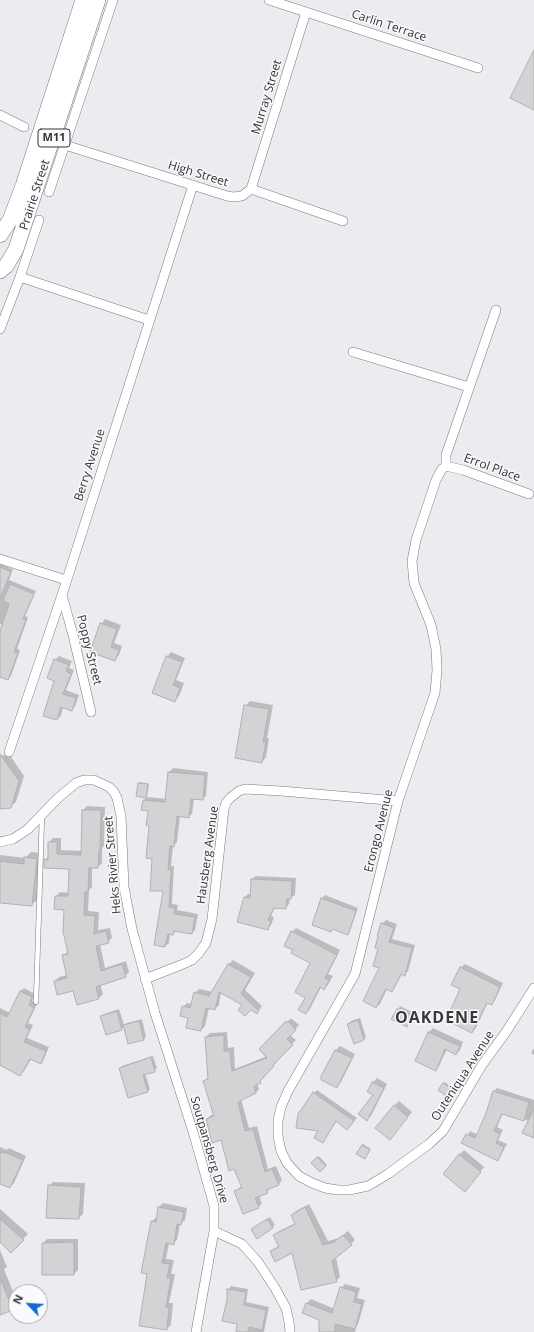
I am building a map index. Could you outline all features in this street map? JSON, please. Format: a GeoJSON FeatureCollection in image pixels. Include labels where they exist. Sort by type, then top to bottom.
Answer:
{"type":"FeatureCollection","features":[{"type":"Feature","properties":{"kind":"main road","name":"Prairie Street"},"geometry":{"type":"LineString","coordinates":[[0,235],[10,220],[23,186],[83,0]]}},
{"type":"Feature","properties":{"kind":"main road","name":"Prairie Street"},"geometry":{"type":"LineString","coordinates":[[0,271],[6,266],[16,249],[31,209],[98,0]]}},
{"type":"Feature","properties":{"kind":"street"},"geometry":{"type":"LineString","coordinates":[[49,192],[113,0]]}},
{"type":"Feature","properties":{"kind":"street","name":"Carlin Terrace"},"geometry":{"type":"LineString","coordinates":[[269,0],[478,68]]}},
{"type":"Feature","properties":{"kind":"street","name":"Murray Street"},"geometry":{"type":"LineString","coordinates":[[251,189],[306,12]]}},
{"type":"Feature","properties":{"kind":"street"},"geometry":{"type":"LineString","coordinates":[[0,116],[24,127]]}},
{"type":"Feature","properties":{"kind":"street","name":"High Street"},"geometry":{"type":"LineString","coordinates":[[65,145],[233,197],[242,196],[251,189]]}},
{"type":"Feature","properties":{"kind":"street","name":"Berry Avenue"},"geometry":{"type":"LineString","coordinates":[[9,752],[62,595],[193,185]]}},
{"type":"Feature","properties":{"kind":"street"},"geometry":{"type":"LineString","coordinates":[[251,189],[343,221]]}},
{"type":"Feature","properties":{"kind":"street"},"geometry":{"type":"LineString","coordinates":[[0,329],[20,277],[39,220]]}},
{"type":"Feature","properties":{"kind":"street"},"geometry":{"type":"LineString","coordinates":[[20,277],[149,320]]}},
{"type":"Feature","properties":{"kind":"street"},"geometry":{"type":"LineString","coordinates":[[446,466],[446,455],[496,310]]}},
{"type":"Feature","properties":{"kind":"street"},"geometry":{"type":"LineString","coordinates":[[353,352],[469,387]]}},
{"type":"Feature","properties":{"kind":"street","name":"Errol Place"},"geometry":{"type":"LineString","coordinates":[[446,466],[477,475],[529,494]]}},
{"type":"Feature","properties":{"kind":"street","name":"Erongo Avenue"},"geometry":{"type":"LineString","coordinates":[[312,1183],[294,1172],[284,1157],[278,1136],[280,1112],[288,1091],[355,974],[398,801],[428,716],[437,682],[435,642],[428,618],[414,583],[411,567],[416,540],[436,480],[440,472],[446,466]]}},
{"type":"Feature","properties":{"kind":"street"},"geometry":{"type":"LineString","coordinates":[[0,559],[66,580]]}},
{"type":"Feature","properties":{"kind":"street","name":"Poppy Street"},"geometry":{"type":"LineString","coordinates":[[62,595],[91,712]]}},
{"type":"Feature","properties":{"kind":"street","name":"Heks Rivier Street"},"geometry":{"type":"LineString","coordinates":[[0,842],[13,839],[28,829],[72,785],[80,781],[94,780],[106,784],[114,792],[117,798],[121,816],[123,872],[127,905],[146,979]]}},
{"type":"Feature","properties":{"kind":"street","name":"Hausberg Avenue"},"geometry":{"type":"LineString","coordinates":[[146,979],[192,960],[206,943],[212,919],[224,809],[226,803],[239,791],[245,789],[281,791],[398,801]]}},
{"type":"Feature","properties":{"kind":"street","name":"Soutpansberg Drive"},"geometry":{"type":"LineString","coordinates":[[146,979],[155,1013],[212,1195],[215,1215],[214,1231],[196,1332]]}},
{"type":"Feature","properties":{"kind":"street","name":"Outeniqua Avenue"},"geometry":{"type":"LineString","coordinates":[[312,1183],[325,1188],[338,1190],[349,1190],[368,1186],[388,1174],[438,1136],[448,1124],[482,1065],[506,1032],[534,988]]}},
{"type":"Feature","properties":{"kind":"street"},"geometry":{"type":"LineString","coordinates":[[214,1231],[242,1244],[258,1262],[284,1302],[288,1315],[290,1332]]}},
{"type":"Feature","properties":{"kind":"lane"},"geometry":{"type":"LineString","coordinates":[[36,1002],[42,814]]}},
{"type":"Feature","properties":{"kind":"building"},"geometry":{"type":"Polygon","coordinates":[[[534,50],[534,110],[510,98],[534,50]]]}},
{"type":"Feature","properties":{"kind":"building"},"geometry":{"type":"Polygon","coordinates":[[[0,567],[11,572],[0,598],[0,567]]]}},
{"type":"Feature","properties":{"kind":"building"},"geometry":{"type":"Polygon","coordinates":[[[10,584],[34,594],[23,619],[26,620],[14,652],[18,653],[8,680],[0,677],[0,631],[9,604],[3,601],[10,584]]]}},
{"type":"Feature","properties":{"kind":"building"},"geometry":{"type":"Polygon","coordinates":[[[100,623],[117,629],[111,647],[119,650],[115,661],[90,652],[100,623]]]}},
{"type":"Feature","properties":{"kind":"building"},"geometry":{"type":"Polygon","coordinates":[[[166,656],[182,662],[173,685],[180,688],[175,702],[152,693],[166,656]]]}},
{"type":"Feature","properties":{"kind":"building"},"geometry":{"type":"Polygon","coordinates":[[[54,659],[69,665],[66,671],[71,674],[63,694],[76,698],[72,711],[61,707],[57,720],[43,716],[54,681],[47,678],[54,659]]]}},
{"type":"Feature","properties":{"kind":"building"},"geometry":{"type":"Polygon","coordinates":[[[244,705],[269,709],[263,742],[266,742],[262,763],[235,758],[244,705]]]}},
{"type":"Feature","properties":{"kind":"building"},"geometry":{"type":"Polygon","coordinates":[[[0,754],[19,781],[11,808],[0,809],[0,754]]]}},
{"type":"Feature","properties":{"kind":"building"},"geometry":{"type":"Polygon","coordinates":[[[168,772],[205,775],[203,800],[191,799],[189,818],[177,816],[174,847],[170,846],[168,869],[171,870],[169,907],[175,908],[174,914],[195,917],[192,934],[174,931],[173,935],[168,934],[165,947],[154,945],[163,891],[150,891],[152,859],[146,858],[149,826],[146,825],[148,811],[141,810],[143,800],[165,802],[168,772]]]}},
{"type":"Feature","properties":{"kind":"building"},"geometry":{"type":"Polygon","coordinates":[[[138,783],[148,784],[146,798],[136,796],[138,783]]]}},
{"type":"Feature","properties":{"kind":"building"},"geometry":{"type":"Polygon","coordinates":[[[82,810],[101,810],[98,868],[89,868],[88,892],[85,892],[84,915],[95,916],[94,934],[106,931],[109,943],[96,946],[101,971],[122,964],[126,977],[96,987],[99,999],[77,1005],[73,991],[57,995],[54,981],[67,978],[62,955],[68,954],[63,931],[64,910],[54,909],[55,896],[68,896],[69,869],[44,868],[44,859],[48,860],[48,842],[57,842],[57,854],[81,855],[82,810]]]}},
{"type":"Feature","properties":{"kind":"building"},"geometry":{"type":"Polygon","coordinates":[[[24,857],[37,859],[32,906],[0,903],[0,861],[24,864],[24,857]]]}},
{"type":"Feature","properties":{"kind":"building"},"geometry":{"type":"Polygon","coordinates":[[[251,879],[292,881],[291,899],[287,899],[286,909],[274,908],[268,920],[271,921],[268,930],[237,922],[244,897],[250,898],[251,879]]]}},
{"type":"Feature","properties":{"kind":"building"},"geometry":{"type":"Polygon","coordinates":[[[321,898],[356,911],[348,935],[332,929],[331,932],[312,925],[321,898]]]}},
{"type":"Feature","properties":{"kind":"building"},"geometry":{"type":"Polygon","coordinates":[[[381,923],[394,928],[389,942],[412,948],[405,976],[401,974],[392,992],[386,989],[376,1008],[363,1001],[379,968],[373,966],[378,949],[375,948],[381,923]]]}},
{"type":"Feature","properties":{"kind":"building"},"geometry":{"type":"Polygon","coordinates":[[[291,931],[337,955],[325,978],[329,980],[324,990],[320,987],[306,1014],[298,1010],[305,998],[295,992],[310,963],[291,953],[293,950],[284,946],[291,931]]]}},
{"type":"Feature","properties":{"kind":"building"},"geometry":{"type":"Polygon","coordinates":[[[228,964],[251,977],[241,994],[259,1011],[257,1014],[251,1010],[245,1016],[238,1010],[242,1005],[219,992],[215,1010],[206,1008],[201,1031],[186,1028],[188,1018],[180,1016],[182,1006],[190,1008],[194,992],[209,996],[228,964]]]}},
{"type":"Feature","properties":{"kind":"building"},"geometry":{"type":"Polygon","coordinates":[[[460,967],[500,987],[492,1005],[487,1003],[472,1033],[446,1020],[460,989],[451,985],[460,967]]]}},
{"type":"Feature","properties":{"kind":"building"},"geometry":{"type":"Polygon","coordinates":[[[20,991],[32,997],[29,1005],[34,1008],[25,1027],[30,1029],[24,1042],[46,1051],[41,1064],[30,1059],[20,1076],[0,1065],[0,1013],[7,1017],[20,991]]]}},
{"type":"Feature","properties":{"kind":"building"},"geometry":{"type":"Polygon","coordinates":[[[397,1009],[412,1016],[407,1027],[391,1019],[397,1009]]]}},
{"type":"Feature","properties":{"kind":"building"},"geometry":{"type":"Polygon","coordinates":[[[117,1011],[122,1030],[106,1035],[100,1016],[117,1011]]]}},
{"type":"Feature","properties":{"kind":"building"},"geometry":{"type":"Polygon","coordinates":[[[358,1020],[364,1040],[354,1044],[347,1024],[358,1020]]]}},
{"type":"Feature","properties":{"kind":"building"},"geometry":{"type":"Polygon","coordinates":[[[139,1021],[144,1040],[128,1044],[123,1025],[139,1021]]]}},
{"type":"Feature","properties":{"kind":"building"},"geometry":{"type":"Polygon","coordinates":[[[285,1022],[289,1022],[296,1030],[287,1039],[293,1045],[273,1065],[274,1066],[260,1081],[261,1083],[254,1086],[256,1093],[238,1102],[245,1131],[253,1129],[265,1172],[272,1169],[279,1185],[267,1190],[268,1193],[255,1198],[259,1208],[243,1214],[234,1191],[242,1188],[234,1169],[229,1171],[221,1140],[212,1143],[206,1119],[214,1116],[203,1081],[208,1079],[205,1037],[224,1035],[224,1051],[230,1051],[232,1071],[267,1058],[259,1049],[285,1022]]]}},
{"type":"Feature","properties":{"kind":"building"},"geometry":{"type":"Polygon","coordinates":[[[428,1032],[460,1046],[456,1055],[445,1049],[436,1071],[415,1061],[428,1032]]]}},
{"type":"Feature","properties":{"kind":"building"},"geometry":{"type":"Polygon","coordinates":[[[335,1050],[352,1058],[337,1088],[321,1080],[321,1076],[335,1050]]]}},
{"type":"Feature","properties":{"kind":"building"},"geometry":{"type":"Polygon","coordinates":[[[151,1057],[155,1072],[143,1075],[148,1092],[128,1098],[119,1068],[151,1057]]]}},
{"type":"Feature","properties":{"kind":"building"},"geometry":{"type":"Polygon","coordinates":[[[372,1082],[384,1088],[367,1121],[358,1114],[373,1095],[367,1092],[372,1082]]]}},
{"type":"Feature","properties":{"kind":"building"},"geometry":{"type":"Polygon","coordinates":[[[443,1083],[451,1088],[446,1096],[438,1090],[443,1083]]]}},
{"type":"Feature","properties":{"kind":"building"},"geometry":{"type":"Polygon","coordinates":[[[493,1091],[529,1102],[524,1121],[502,1114],[494,1131],[500,1134],[496,1143],[504,1147],[498,1161],[461,1143],[466,1134],[475,1138],[485,1116],[493,1091]]]}},
{"type":"Feature","properties":{"kind":"building"},"geometry":{"type":"Polygon","coordinates":[[[313,1092],[354,1121],[347,1130],[336,1121],[323,1143],[314,1138],[318,1131],[296,1128],[298,1114],[313,1092]]]}},
{"type":"Feature","properties":{"kind":"building"},"geometry":{"type":"Polygon","coordinates":[[[394,1105],[408,1117],[390,1140],[375,1128],[394,1105]]]}},
{"type":"Feature","properties":{"kind":"building"},"geometry":{"type":"Polygon","coordinates":[[[534,1109],[534,1138],[522,1133],[534,1109]]]}},
{"type":"Feature","properties":{"kind":"building"},"geometry":{"type":"Polygon","coordinates":[[[362,1145],[370,1150],[365,1159],[356,1154],[362,1145]]]}},
{"type":"Feature","properties":{"kind":"building"},"geometry":{"type":"Polygon","coordinates":[[[0,1152],[4,1152],[23,1160],[10,1188],[0,1184],[0,1152]]]}},
{"type":"Feature","properties":{"kind":"building"},"geometry":{"type":"Polygon","coordinates":[[[459,1154],[481,1172],[465,1192],[443,1174],[459,1154]]]}},
{"type":"Feature","properties":{"kind":"building"},"geometry":{"type":"Polygon","coordinates":[[[317,1157],[326,1166],[320,1172],[311,1163],[317,1157]]]}},
{"type":"Feature","properties":{"kind":"building"},"geometry":{"type":"Polygon","coordinates":[[[48,1185],[81,1187],[79,1219],[46,1218],[48,1185]]]}},
{"type":"Feature","properties":{"kind":"building"},"geometry":{"type":"Polygon","coordinates":[[[158,1207],[184,1212],[181,1225],[177,1224],[174,1245],[166,1243],[162,1263],[170,1264],[167,1278],[171,1278],[166,1307],[169,1307],[167,1330],[139,1326],[147,1274],[141,1273],[151,1221],[156,1222],[158,1207]]]}},
{"type":"Feature","properties":{"kind":"building"},"geometry":{"type":"Polygon","coordinates":[[[305,1207],[323,1245],[334,1242],[343,1235],[352,1245],[332,1261],[337,1282],[301,1290],[292,1253],[275,1262],[270,1251],[279,1247],[273,1235],[295,1224],[291,1215],[305,1207]]]}},
{"type":"Feature","properties":{"kind":"building"},"geometry":{"type":"Polygon","coordinates":[[[0,1219],[24,1240],[11,1253],[0,1242],[0,1219]]]}},
{"type":"Feature","properties":{"kind":"building"},"geometry":{"type":"Polygon","coordinates":[[[267,1219],[273,1228],[257,1239],[251,1229],[267,1219]]]}},
{"type":"Feature","properties":{"kind":"building"},"geometry":{"type":"Polygon","coordinates":[[[74,1242],[74,1275],[42,1275],[42,1243],[74,1242]]]}},
{"type":"Feature","properties":{"kind":"building"},"geometry":{"type":"Polygon","coordinates":[[[0,1278],[8,1298],[8,1312],[0,1315],[0,1278]]]}},
{"type":"Feature","properties":{"kind":"building"},"geometry":{"type":"Polygon","coordinates":[[[340,1287],[356,1292],[354,1302],[362,1304],[355,1329],[335,1324],[335,1332],[319,1332],[319,1320],[302,1313],[306,1303],[332,1313],[340,1287]]]}},
{"type":"Feature","properties":{"kind":"building"},"geometry":{"type":"Polygon","coordinates":[[[227,1289],[246,1292],[244,1305],[266,1310],[262,1330],[249,1327],[248,1332],[236,1332],[237,1324],[222,1321],[227,1300],[227,1289]]]}},
{"type":"Feature","properties":{"kind":"district","name":"OAKDENE"},"geometry":{"type":"Point","coordinates":[437,1018]}}]}
